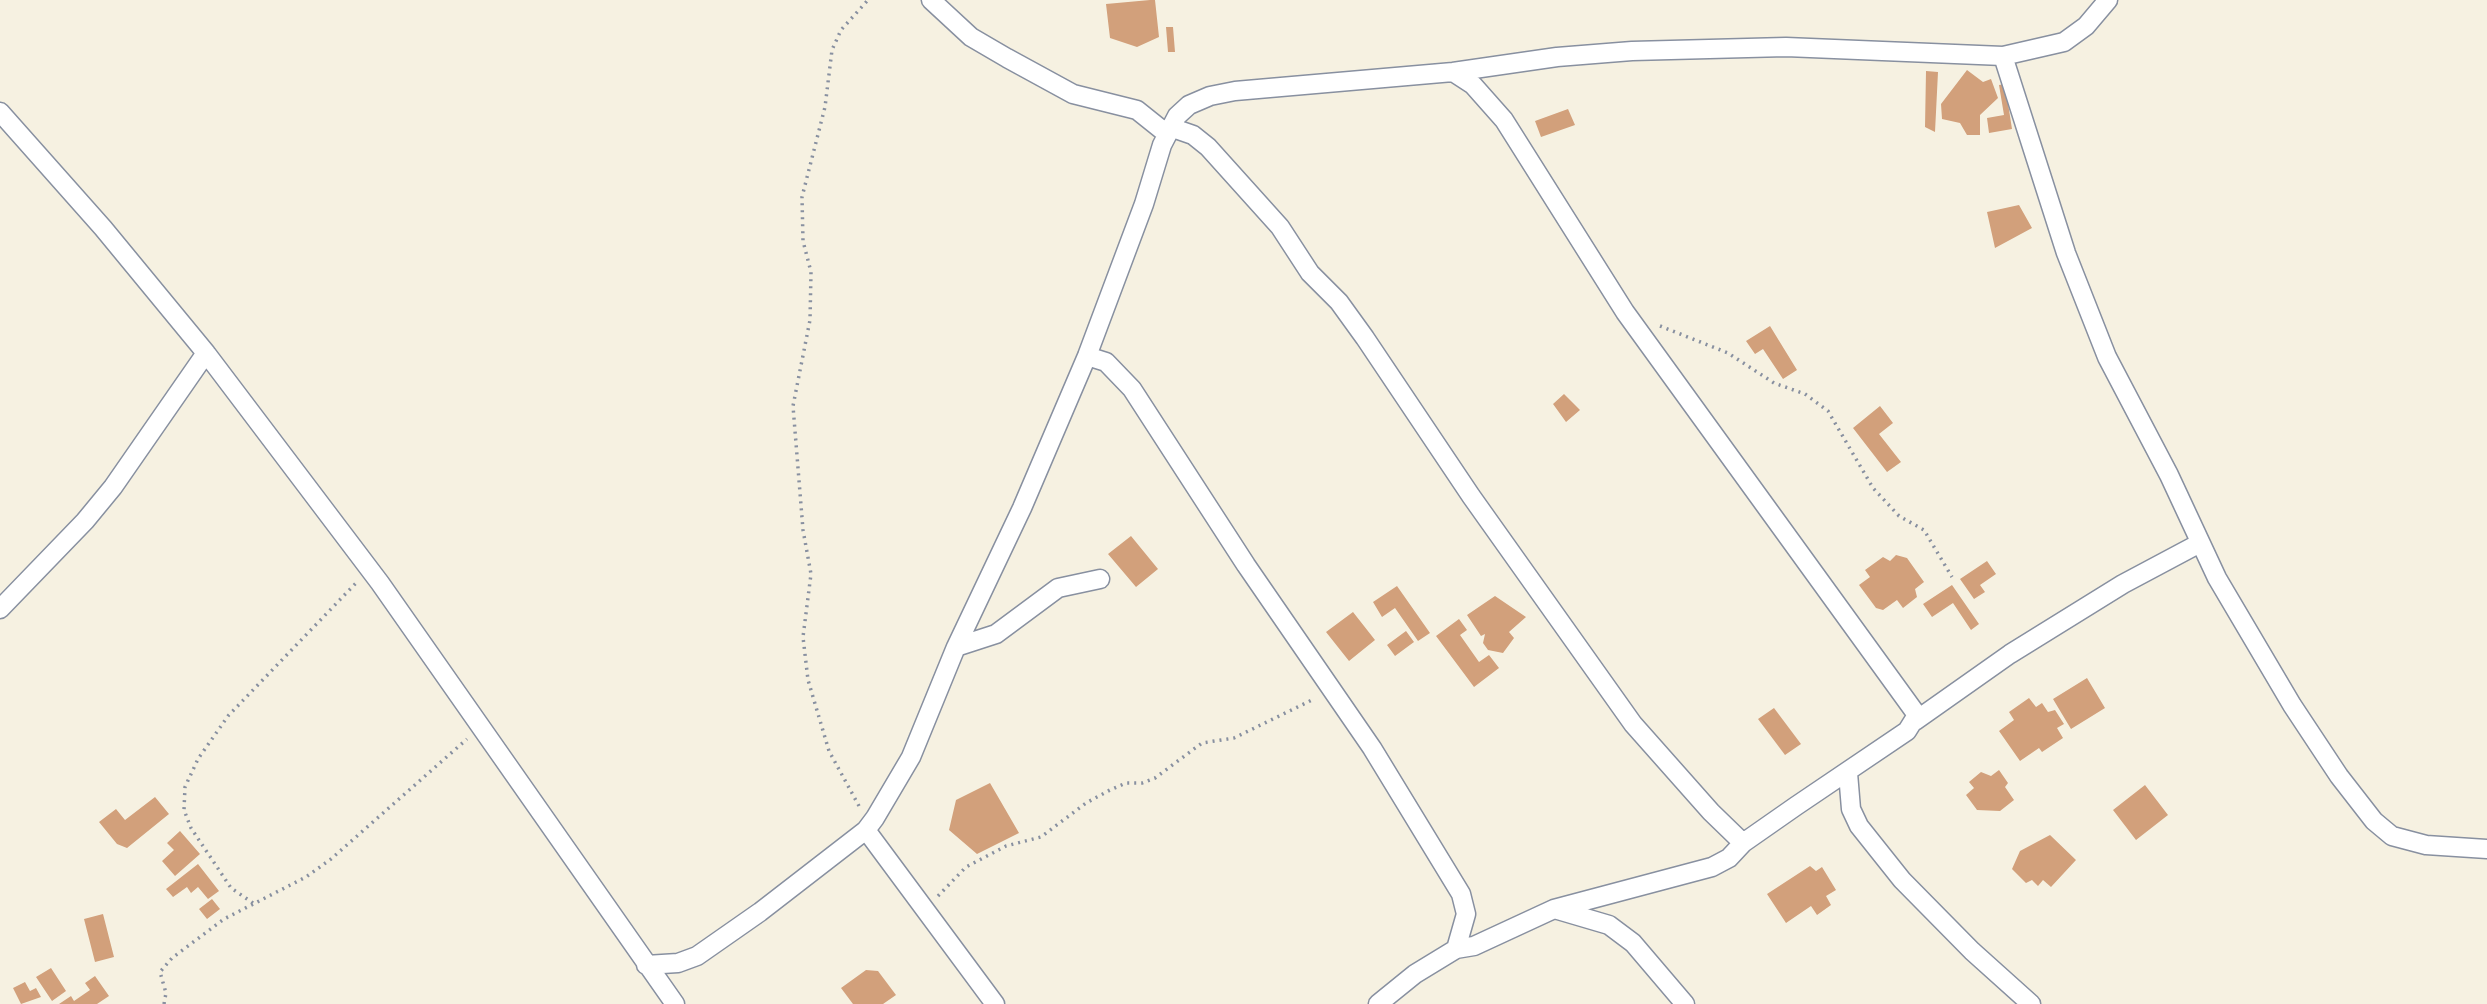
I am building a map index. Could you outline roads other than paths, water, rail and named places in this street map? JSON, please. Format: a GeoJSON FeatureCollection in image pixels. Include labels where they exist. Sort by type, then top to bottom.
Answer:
{"type":"FeatureCollection","features":[{"type":"Feature","properties":{"kind":"street"},"geometry":{"type":"LineString","coordinates":[[931,0],[971,37],[1073,94],[1138,110],[1168,131],[1193,135],[1208,148],[1280,227],[1310,274],[1339,302],[1471,496],[1633,724],[1711,812],[1744,843]]}},
{"type":"Feature","properties":{"kind":"street"},"geometry":{"type":"LineString","coordinates":[[646,965],[678,962],[697,956],[760,912],[870,824],[911,757],[956,648],[1022,509],[1087,356],[1168,131],[1177,116],[1199,100],[1235,91],[1453,72],[1557,57],[1710,47],[2003,56],[2064,42],[2086,26],[2108,0]]}},
{"type":"Feature","properties":{"kind":"street"},"geometry":{"type":"LineString","coordinates":[[2003,56],[2066,253],[2107,357],[2169,475],[2200,543],[2292,705],[2339,776],[2374,821],[2392,835],[2404,841],[2487,849]]}},
{"type":"Feature","properties":{"kind":"street"},"geometry":{"type":"LineString","coordinates":[[1453,72],[1473,85],[1504,120],[1625,312],[1916,710],[1916,721]]}},
{"type":"Feature","properties":{"kind":"street"},"geometry":{"type":"LineString","coordinates":[[0,112],[103,228],[206,353],[370,569],[676,1004]]}},
{"type":"Feature","properties":{"kind":"street"},"geometry":{"type":"LineString","coordinates":[[0,609],[113,487],[206,353]]}},
{"type":"Feature","properties":{"kind":"street"},"geometry":{"type":"LineString","coordinates":[[1087,356],[1107,362],[1132,389],[1373,748],[1461,894],[1466,914],[1456,949]]}},
{"type":"Feature","properties":{"kind":"street"},"geometry":{"type":"LineString","coordinates":[[1378,1004],[1415,974],[1456,949],[1474,946],[1554,909],[1712,867],[1729,858],[1744,843],[1908,731],[1916,721],[2010,654],[2123,584],[2200,543]]}},
{"type":"Feature","properties":{"kind":"street"},"geometry":{"type":"LineString","coordinates":[[956,648],[996,634],[1058,588],[1100,579]]}},
{"type":"Feature","properties":{"kind":"street"},"geometry":{"type":"LineString","coordinates":[[1848,773],[1851,809],[1859,826],[1902,880],[1972,951],[2031,1004]]}},
{"type":"Feature","properties":{"kind":"street"},"geometry":{"type":"LineString","coordinates":[[870,824],[925,909],[995,1004]]}},
{"type":"Feature","properties":{"kind":"street"},"geometry":{"type":"LineString","coordinates":[[1554,909],[1609,925],[1633,943],[1685,1004]]}}]}
